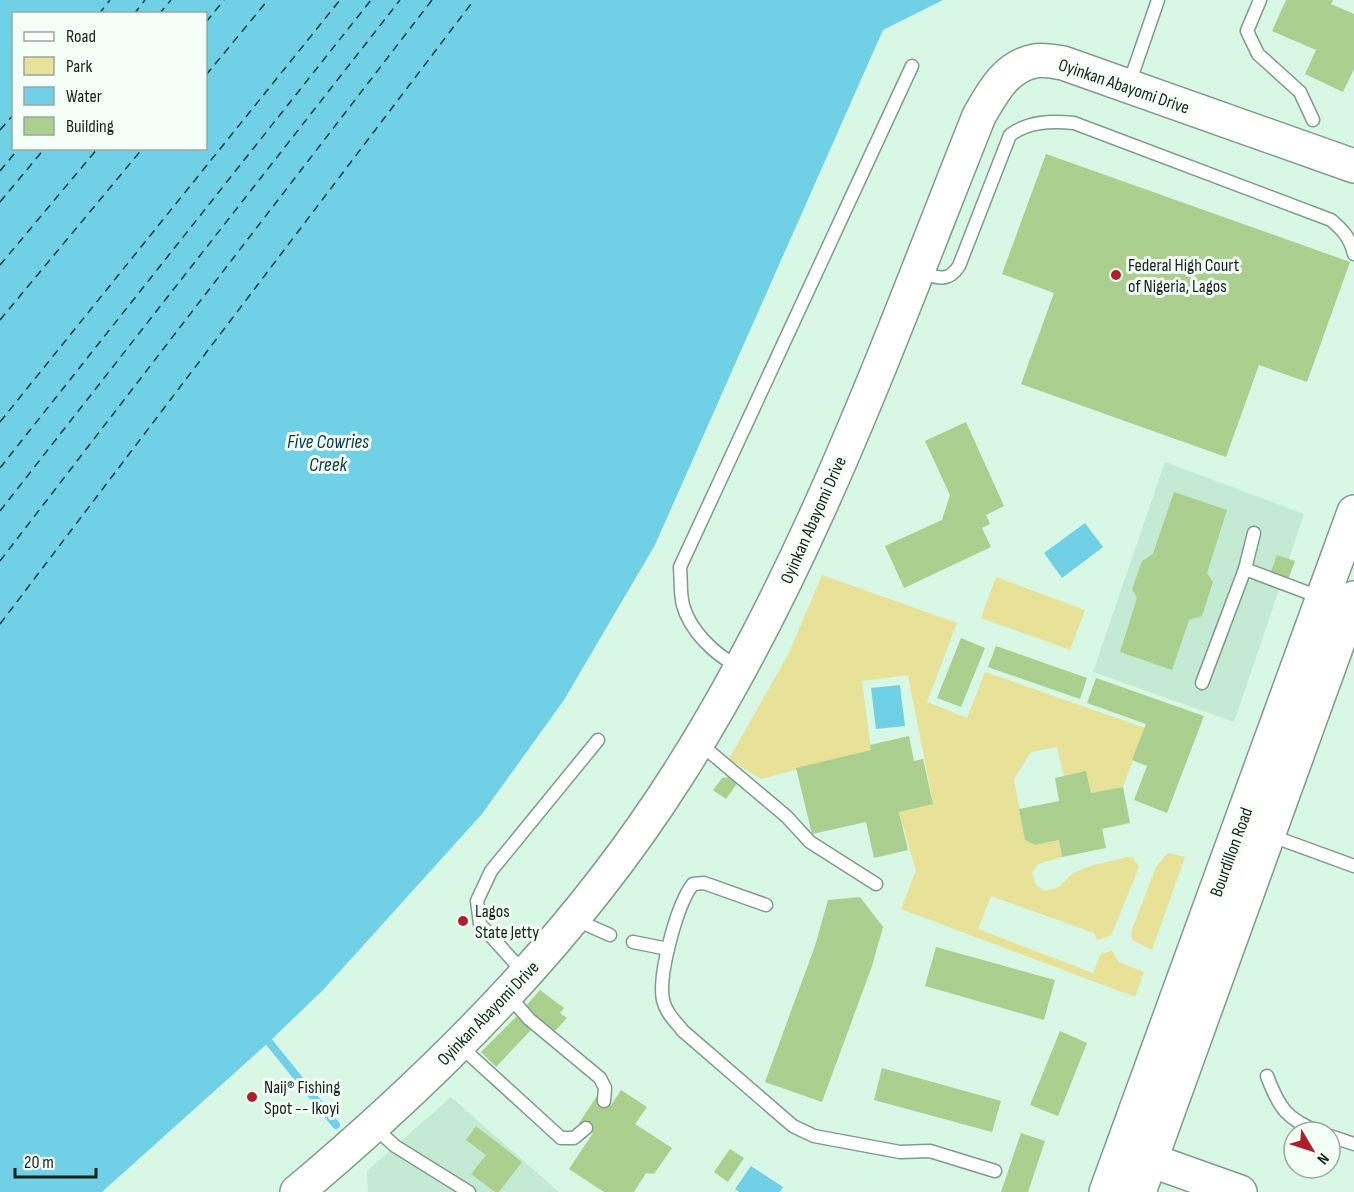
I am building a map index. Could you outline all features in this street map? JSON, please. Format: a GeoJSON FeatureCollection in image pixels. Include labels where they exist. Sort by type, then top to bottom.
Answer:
{"type":"FeatureCollection","features":[{"type":"Feature","properties":{"kind":"street","name":"Oyinkan Abayomi Drive"},"geometry":{"type":"LineString","coordinates":[[316,1186],[372,1125],[458,1045],[517,985],[573,918],[677,777],[780,595],[833,480],[979,116],[994,90],[1012,71],[1035,60],[1063,63],[1354,166]]}},
{"type":"Feature","properties":{"kind":"street","name":"Bourdillon Road"},"geometry":{"type":"LineString","coordinates":[[1138,1192],[1268,834],[1339,598],[1354,512]]}},
{"type":"Feature","properties":{"kind":"street","name":"Bourdillon Road"},"geometry":{"type":"LineString","coordinates":[[1106,1192],[1339,598]]}},
{"type":"Feature","properties":{"kind":"street"},"geometry":{"type":"LineString","coordinates":[[1150,1160],[1240,1192]]}},
{"type":"Feature","properties":{"kind":"lane"},"geometry":{"type":"LineString","coordinates":[[1128,86],[1158,0]]}},
{"type":"Feature","properties":{"kind":"lane"},"geometry":{"type":"LineString","coordinates":[[1260,0],[1247,31],[1258,54],[1300,92],[1313,120]]}},
{"type":"Feature","properties":{"kind":"lane"},"geometry":{"type":"LineString","coordinates":[[740,667],[722,659],[700,636],[683,606],[680,567],[912,66]]}},
{"type":"Feature","properties":{"kind":"lane"},"geometry":{"type":"LineString","coordinates":[[917,271],[941,280],[953,276],[959,266],[1010,135],[1022,126],[1052,121],[1074,123],[1331,220],[1351,241],[1354,254]]}},
{"type":"Feature","properties":{"kind":"lane"},"geometry":{"type":"LineString","coordinates":[[1202,683],[1245,569],[1254,533]]}},
{"type":"Feature","properties":{"kind":"lane"},"geometry":{"type":"LineString","coordinates":[[1245,569],[1339,598]]}},
{"type":"Feature","properties":{"kind":"lane"},"geometry":{"type":"LineString","coordinates":[[598,740],[491,871],[477,901],[480,924],[517,985],[529,1019],[600,1078],[605,1088],[603,1101]]}},
{"type":"Feature","properties":{"kind":"lane"},"geometry":{"type":"LineString","coordinates":[[697,742],[777,809],[810,842],[876,884]]}},
{"type":"Feature","properties":{"kind":"lane"},"geometry":{"type":"LineString","coordinates":[[1268,834],[1354,866]]}},
{"type":"Feature","properties":{"kind":"lane"},"geometry":{"type":"LineString","coordinates":[[766,905],[704,883],[693,884],[683,896],[668,949],[663,998],[669,1015],[683,1031],[794,1126],[814,1136],[900,1152],[930,1151],[995,1171]]}},
{"type":"Feature","properties":{"kind":"lane"},"geometry":{"type":"LineString","coordinates":[[573,918],[610,934]]}},
{"type":"Feature","properties":{"kind":"lane"},"geometry":{"type":"LineString","coordinates":[[633,942],[668,949]]}},
{"type":"Feature","properties":{"kind":"lane"},"geometry":{"type":"LineString","coordinates":[[458,1045],[561,1138],[574,1138],[586,1128]]}},
{"type":"Feature","properties":{"kind":"lane"},"geometry":{"type":"LineString","coordinates":[[1267,1076],[1276,1100],[1288,1116],[1296,1120]]}},
{"type":"Feature","properties":{"kind":"lane"},"geometry":{"type":"LineString","coordinates":[[372,1125],[395,1146],[469,1192]]}},
{"type":"Feature","properties":{"kind":"shaded area"},"geometry":{"type":"Polygon","coordinates":[[[1165,462],[1304,514],[1289,559],[1295,561],[1287,582],[1282,581],[1234,722],[1093,672],[1165,462]]]}},
{"type":"Feature","properties":{"kind":"shaded area"},"geometry":{"type":"Polygon","coordinates":[[[451,1097],[559,1192],[368,1192],[367,1171],[451,1097]]]}},
{"type":"Feature","properties":{"kind":"green space"},"geometry":{"type":"Polygon","coordinates":[[[822,575],[957,623],[927,702],[967,718],[985,672],[1145,728],[1123,787],[1091,793],[1086,772],[1064,776],[1057,747],[1031,752],[1014,779],[1025,840],[1035,845],[1059,840],[1062,857],[1038,864],[1032,873],[1036,885],[1044,891],[1061,886],[1072,875],[1094,865],[1127,857],[1133,858],[1139,867],[1111,936],[1097,940],[1094,933],[991,896],[978,929],[1093,973],[1101,954],[1112,951],[1119,962],[1144,972],[1135,997],[901,909],[916,870],[899,812],[933,803],[908,675],[862,681],[871,750],[761,779],[729,759],[789,653],[822,575]]]}},
{"type":"Feature","properties":{"kind":"green space"},"geometry":{"type":"Polygon","coordinates":[[[996,577],[1085,610],[1070,650],[981,618],[996,577]]]}},
{"type":"Feature","properties":{"kind":"green space"},"geometry":{"type":"Polygon","coordinates":[[[1168,853],[1185,857],[1152,950],[1132,940],[1131,932],[1156,867],[1168,853]]]}},
{"type":"Feature","properties":{"kind":"water","name":"Five Cowries Creek"},"geometry":{"type":"Polygon","coordinates":[[[0,0],[943,0],[883,30],[655,545],[564,700],[482,814],[323,990],[269,1042],[102,1192],[0,1192],[0,0]]]}},
{"type":"Feature","properties":{"kind":"water"},"geometry":{"type":"Polygon","coordinates":[[[1085,523],[1103,547],[1062,578],[1044,553],[1085,523]]]}},
{"type":"Feature","properties":{"kind":"water"},"geometry":{"type":"Polygon","coordinates":[[[900,685],[905,726],[876,729],[871,688],[900,685]]]}},
{"type":"Feature","properties":{"kind":"water"},"geometry":{"type":"Polygon","coordinates":[[[751,1166],[783,1187],[780,1192],[739,1192],[735,1189],[751,1166]]]}},
{"type":"Feature","properties":{"kind":"building"},"geometry":{"type":"Polygon","coordinates":[[[1286,0],[1333,0],[1331,4],[1354,14],[1354,69],[1343,92],[1305,74],[1316,50],[1272,31],[1286,0]]]}},
{"type":"Feature","properties":{"kind":"building"},"geometry":{"type":"Polygon","coordinates":[[[1046,154],[1350,262],[1307,382],[1259,365],[1226,457],[1021,384],[1054,293],[1002,274],[1046,154]]]}},
{"type":"Feature","properties":{"kind":"building"},"geometry":{"type":"Polygon","coordinates":[[[966,422],[1004,506],[986,515],[990,524],[982,528],[991,547],[904,588],[885,546],[942,520],[950,495],[925,441],[966,422]]]}},
{"type":"Feature","properties":{"kind":"building"},"geometry":{"type":"Polygon","coordinates":[[[1174,492],[1227,510],[1207,573],[1213,582],[1202,616],[1189,620],[1172,670],[1120,652],[1137,598],[1132,589],[1142,561],[1153,554],[1174,492]]]}},
{"type":"Feature","properties":{"kind":"building"},"geometry":{"type":"Polygon","coordinates":[[[1277,555],[1295,561],[1287,582],[1269,576],[1277,555]]]}},
{"type":"Feature","properties":{"kind":"building"},"geometry":{"type":"Polygon","coordinates":[[[961,638],[985,648],[961,707],[937,698],[961,638]]]}},
{"type":"Feature","properties":{"kind":"building"},"geometry":{"type":"Polygon","coordinates":[[[996,646],[1087,678],[1080,699],[988,667],[996,646]]]}},
{"type":"Feature","properties":{"kind":"building"},"geometry":{"type":"Polygon","coordinates":[[[1096,678],[1204,716],[1167,813],[1134,800],[1147,766],[1132,760],[1146,724],[1087,703],[1096,678]]]}},
{"type":"Feature","properties":{"kind":"building"},"geometry":{"type":"Polygon","coordinates":[[[909,736],[914,761],[923,759],[933,804],[899,812],[908,850],[874,858],[866,822],[812,834],[796,768],[871,750],[870,745],[909,736]]]}},
{"type":"Feature","properties":{"kind":"building"},"geometry":{"type":"Polygon","coordinates":[[[1086,771],[1091,793],[1123,787],[1130,823],[1102,829],[1106,848],[1062,857],[1059,840],[1035,845],[1025,840],[1019,809],[1059,801],[1055,778],[1086,771]]]}},
{"type":"Feature","properties":{"kind":"building"},"geometry":{"type":"Polygon","coordinates":[[[731,777],[738,782],[726,799],[713,790],[722,778],[731,777]]]}},
{"type":"Feature","properties":{"kind":"building"},"geometry":{"type":"Polygon","coordinates":[[[860,897],[883,927],[872,966],[822,1102],[765,1082],[815,946],[828,900],[860,897]]]}},
{"type":"Feature","properties":{"kind":"building"},"geometry":{"type":"Polygon","coordinates":[[[936,947],[1055,980],[1044,1020],[925,986],[936,947]]]}},
{"type":"Feature","properties":{"kind":"building"},"geometry":{"type":"Polygon","coordinates":[[[540,990],[564,1008],[560,1013],[567,1018],[554,1032],[525,1007],[540,990]]]}},
{"type":"Feature","properties":{"kind":"building"},"geometry":{"type":"Polygon","coordinates":[[[517,1016],[531,1030],[496,1067],[481,1052],[517,1016]]]}},
{"type":"Feature","properties":{"kind":"building"},"geometry":{"type":"Polygon","coordinates":[[[1060,1031],[1087,1043],[1058,1116],[1030,1105],[1060,1031]]]}},
{"type":"Feature","properties":{"kind":"building"},"geometry":{"type":"Polygon","coordinates":[[[882,1068],[1001,1101],[992,1132],[874,1100],[882,1068]]]}},
{"type":"Feature","properties":{"kind":"building"},"geometry":{"type":"Polygon","coordinates":[[[621,1090],[647,1107],[635,1124],[672,1148],[654,1174],[646,1173],[634,1192],[604,1192],[569,1169],[593,1133],[579,1123],[597,1096],[611,1105],[621,1090]]]}},
{"type":"Feature","properties":{"kind":"building"},"geometry":{"type":"Polygon","coordinates":[[[476,1126],[522,1162],[499,1192],[495,1192],[471,1174],[486,1155],[466,1140],[476,1126]]]}},
{"type":"Feature","properties":{"kind":"building"},"geometry":{"type":"Polygon","coordinates":[[[1021,1133],[1045,1141],[1028,1192],[1001,1192],[1021,1133]]]}},
{"type":"Feature","properties":{"kind":"building"},"geometry":{"type":"Polygon","coordinates":[[[730,1149],[744,1158],[728,1182],[714,1172],[730,1149]]]}},
{"type":"Feature","properties":{"kind":"waterway"},"geometry":{"type":"LineString","coordinates":[[269,1042],[336,1125]]}},
{"type":"Feature","properties":{"kind":"ferry route"},"geometry":{"type":"LineString","coordinates":[[101,12],[110,0]]}},
{"type":"Feature","properties":{"kind":"ferry route"},"geometry":{"type":"LineString","coordinates":[[136,12],[145,0]]}},
{"type":"Feature","properties":{"kind":"ferry route"},"geometry":{"type":"LineString","coordinates":[[161,12],[171,0]]}},
{"type":"Feature","properties":{"kind":"ferry route"},"geometry":{"type":"LineString","coordinates":[[207,21],[224,0]]}},
{"type":"Feature","properties":{"kind":"ferry route"},"geometry":{"type":"LineString","coordinates":[[207,74],[268,0]]}},
{"type":"Feature","properties":{"kind":"ferry route"},"geometry":{"type":"LineString","coordinates":[[0,422],[340,0]]}},
{"type":"Feature","properties":{"kind":"ferry route"},"geometry":{"type":"LineString","coordinates":[[0,468],[371,0]]}},
{"type":"Feature","properties":{"kind":"ferry route"},"geometry":{"type":"LineString","coordinates":[[0,511],[400,0]]}},
{"type":"Feature","properties":{"kind":"ferry route"},"geometry":{"type":"LineString","coordinates":[[0,561],[432,0]]}},
{"type":"Feature","properties":{"kind":"ferry route"},"geometry":{"type":"LineString","coordinates":[[0,624],[474,0]]}},
{"type":"Feature","properties":{"kind":"ferry route"},"geometry":{"type":"LineString","coordinates":[[0,130],[12,116]]}},
{"type":"Feature","properties":{"kind":"ferry route"},"geometry":{"type":"LineString","coordinates":[[0,171],[17,150]]}},
{"type":"Feature","properties":{"kind":"ferry route"},"geometry":{"type":"LineString","coordinates":[[0,202],[43,150]]}},
{"type":"Feature","properties":{"kind":"ferry route"},"geometry":{"type":"LineString","coordinates":[[0,265],[96,150]]}},
{"type":"Feature","properties":{"kind":"ferry route"},"geometry":{"type":"LineString","coordinates":[[0,320],[141,150]]}},
{"type":"Feature","properties":{"kind":"place","name":"Federal High Court of Nigeria, Lagos"},"geometry":{"type":"Point","coordinates":[1116,275]}},
{"type":"Feature","properties":{"kind":"place","name":"Lagos State Jetty"},"geometry":{"type":"Point","coordinates":[463,921]}},
{"type":"Feature","properties":{"kind":"place","name":"Naij® Fishing Spot -- Ikoyi"},"geometry":{"type":"Point","coordinates":[252,1097]}}]}
